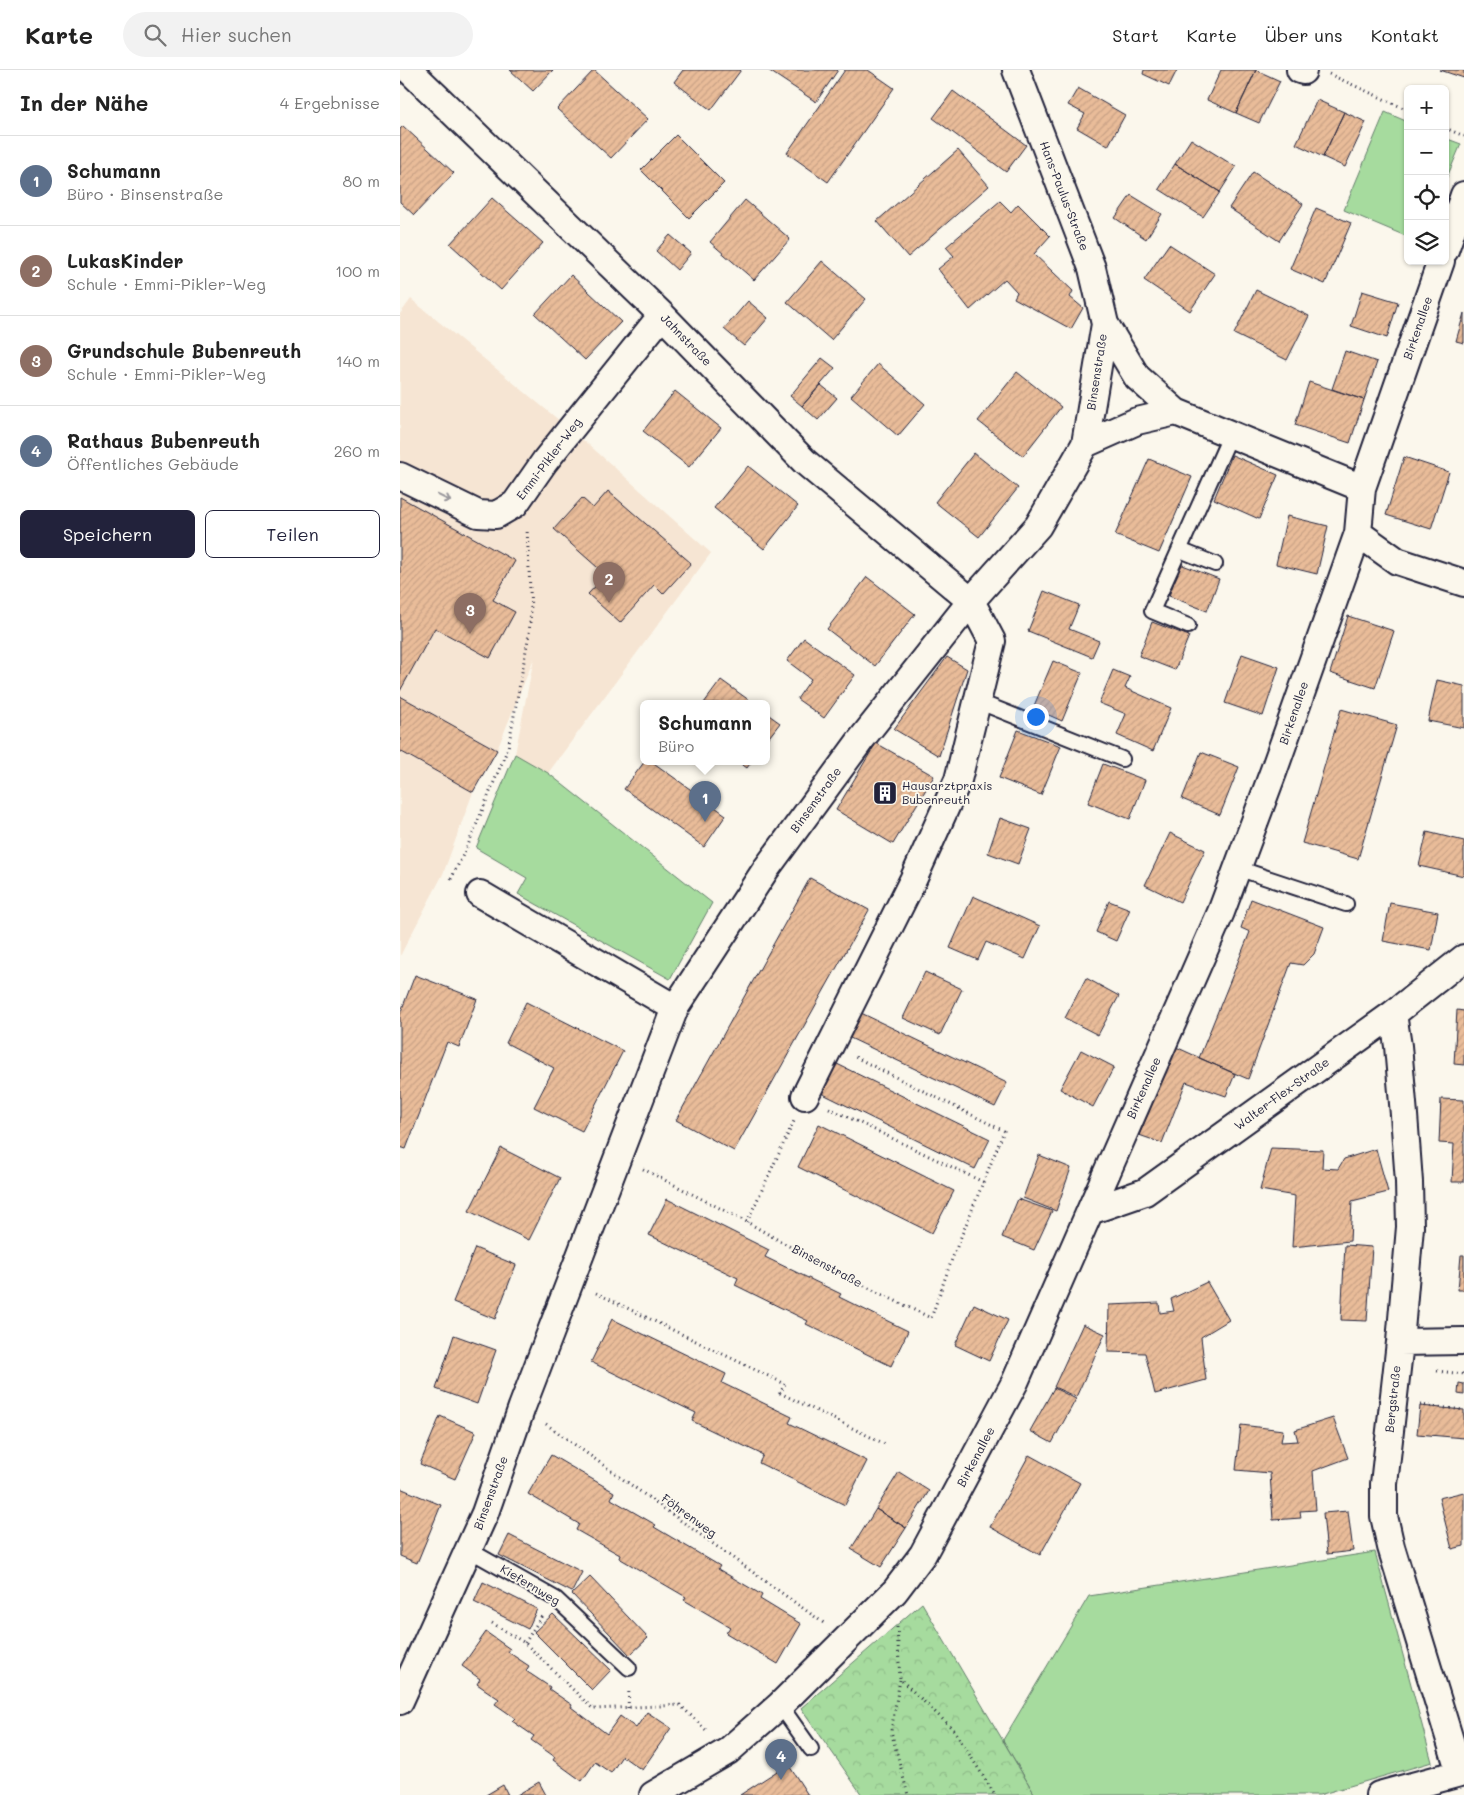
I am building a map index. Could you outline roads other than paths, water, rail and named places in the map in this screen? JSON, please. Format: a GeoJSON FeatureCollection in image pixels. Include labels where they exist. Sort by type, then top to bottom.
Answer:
{"type":"FeatureCollection","features":[{"type":"Feature","properties":{"kind":"street","name":"Jahnstraße"},"geometry":{"type":"LineString","coordinates":[[409,70],[662,315],[805,462],[971,601]]}},
{"type":"Feature","properties":{"kind":"street","name":"Hans-Paulus-Straße"},"geometry":{"type":"LineString","coordinates":[[1016,70],[1092,268],[1105,324]]}},
{"type":"Feature","properties":{"kind":"street"},"geometry":{"type":"LineString","coordinates":[[1449,238],[1464,195]]}},
{"type":"Feature","properties":{"kind":"street","name":"Birkenallee"},"geometry":{"type":"LineString","coordinates":[[653,1795],[728,1751],[780,1705],[895,1591],[924,1554],[1015,1382],[1221,912],[1274,770],[1358,533],[1362,488],[1440,265]]}},
{"type":"Feature","properties":{"kind":"street","name":"Emmi-Pikler-Weg"},"geometry":{"type":"LineString","coordinates":[[400,476],[478,514],[496,515],[515,504],[546,461],[662,315]]}},
{"type":"Feature","properties":{"kind":"street","name":"Binsenstraße"},"geometry":{"type":"LineString","coordinates":[[1105,324],[1137,377],[1176,412],[1362,488]]}},
{"type":"Feature","properties":{"kind":"street","name":"Binsenstraße"},"geometry":{"type":"LineString","coordinates":[[400,1701],[485,1513],[522,1407],[675,1008],[766,869],[860,741],[971,601],[1038,526],[1085,444],[1105,324]]}},
{"type":"Feature","properties":{"kind":"street"},"geometry":{"type":"LineString","coordinates":[[1085,444],[1137,421],[1176,412]]}},
{"type":"Feature","properties":{"kind":"street"},"geometry":{"type":"LineString","coordinates":[[1358,533],[1397,560],[1464,583]]}},
{"type":"Feature","properties":{"kind":"street"},"geometry":{"type":"LineString","coordinates":[[805,1096],[913,880],[958,780],[992,641],[971,601]]}},
{"type":"Feature","properties":{"kind":"street"},"geometry":{"type":"LineString","coordinates":[[480,894],[675,1008]]}},
{"type":"Feature","properties":{"kind":"street","name":"Walter-Flex-Straße"},"geometry":{"type":"LineString","coordinates":[[1090,1211],[1145,1192],[1393,1014],[1464,958]]}},
{"type":"Feature","properties":{"kind":"street","name":"Bergstraße"},"geometry":{"type":"LineString","coordinates":[[1393,1014],[1398,1046],[1409,1182],[1410,1227],[1400,1342],[1384,1484],[1384,1516],[1391,1547],[1462,1773]]}},
{"type":"Feature","properties":{"kind":"street"},"geometry":{"type":"LineString","coordinates":[[1400,1342],[1464,1341]]}},
{"type":"Feature","properties":{"kind":"street"},"geometry":{"type":"LineString","coordinates":[[1379,1795],[1462,1773]]}},
{"type":"Feature","properties":{"kind":"lane"},"geometry":{"type":"LineString","coordinates":[[1188,626],[1152,611],[1231,434]]}},
{"type":"Feature","properties":{"kind":"lane"},"geometry":{"type":"LineString","coordinates":[[1180,550],[1215,564]]}},
{"type":"Feature","properties":{"kind":"lane"},"geometry":{"type":"LineString","coordinates":[[977,702],[1122,760]]}},
{"type":"Feature","properties":{"kind":"lane"},"geometry":{"type":"LineString","coordinates":[[1237,868],[1346,904]]}},
{"type":"Feature","properties":{"kind":"lane","name":"Kiefernweg"},"geometry":{"type":"LineString","coordinates":[[469,1550],[556,1599],[629,1668]]}},
{"type":"Feature","properties":{"kind":"lane"},"geometry":{"type":"LineString","coordinates":[[780,1705],[811,1749]]}},
{"type":"Feature","properties":{"kind":"place","name":"LukasKinder"},"geometry":{"type":"Point","coordinates":[609,603]}},
{"type":"Feature","properties":{"kind":"place","name":"Grundschule Bubenreuth"},"geometry":{"type":"Point","coordinates":[470,634]}},
{"type":"Feature","properties":{"kind":"place","name":"Hausarztpraxis Bubenreuth"},"geometry":{"type":"Point","coordinates":[885,793]}},
{"type":"Feature","properties":{"kind":"place","name":"Schumann"},"geometry":{"type":"Point","coordinates":[705,822]}},
{"type":"Feature","properties":{"kind":"place","name":"Rathaus Bubenreuth"},"geometry":{"type":"Point","coordinates":[781,1780]}}]}
